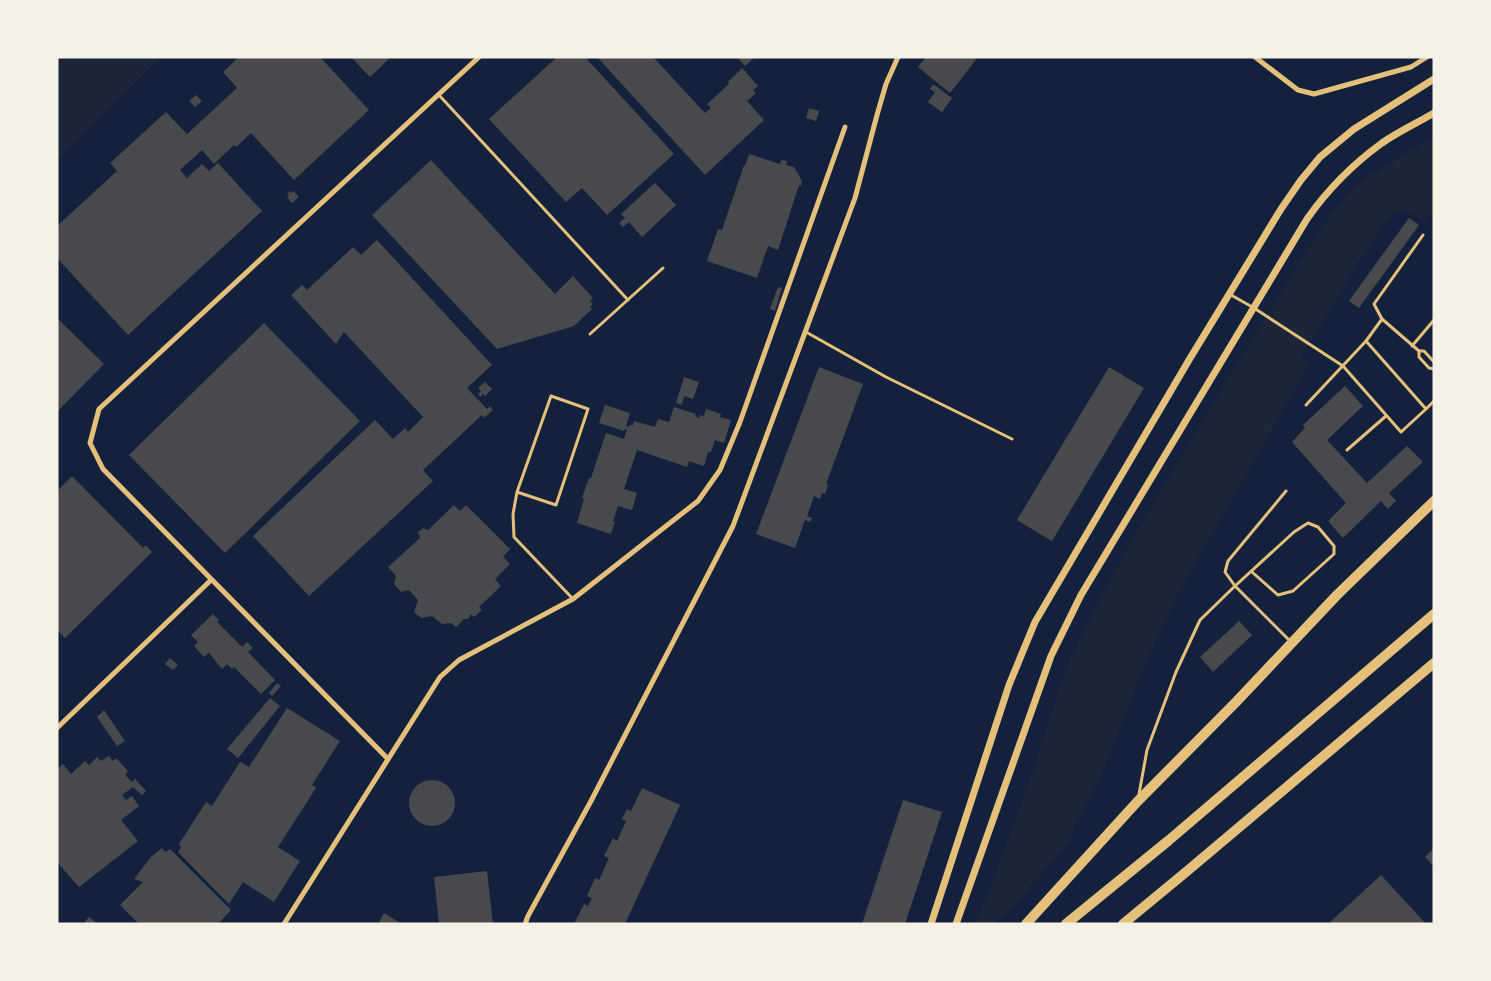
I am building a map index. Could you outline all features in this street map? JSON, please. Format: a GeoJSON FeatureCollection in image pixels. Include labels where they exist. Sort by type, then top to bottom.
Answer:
{"type":"FeatureCollection","features":[{"type":"Feature","properties":{"kind":"highway"},"geometry":{"type":"LineString","coordinates":[[1026,924],[1137,802],[1337,595],[1434,501]]}},
{"type":"Feature","properties":{"kind":"highway"},"geometry":{"type":"LineString","coordinates":[[1066,924],[1168,841],[1434,614]]}},
{"type":"Feature","properties":{"kind":"highway"},"geometry":{"type":"LineString","coordinates":[[1123,924],[1434,663]]}},
{"type":"Feature","properties":{"kind":"street"},"geometry":{"type":"LineString","coordinates":[[388,759],[103,469],[90,443],[99,409],[479,57]]}},
{"type":"Feature","properties":{"kind":"street"},"geometry":{"type":"LineString","coordinates":[[525,924],[733,526],[855,198],[886,84],[898,57]]}},
{"type":"Feature","properties":{"kind":"street"},"geometry":{"type":"LineString","coordinates":[[1255,57],[1298,90],[1314,94],[1411,67],[1427,57]]}},
{"type":"Feature","properties":{"kind":"street"},"geometry":{"type":"LineString","coordinates":[[931,924],[1009,685],[1035,622],[1079,545],[1229,294],[1301,180],[1320,157],[1354,129],[1434,79]]}},
{"type":"Feature","properties":{"kind":"street"},"geometry":{"type":"LineString","coordinates":[[956,924],[1051,657],[1081,595],[1307,219],[1322,198],[1343,176],[1382,143],[1434,113]]}},
{"type":"Feature","properties":{"kind":"street"},"geometry":{"type":"LineString","coordinates":[[284,924],[440,677],[459,660],[573,599],[698,501],[720,470],[740,422],[845,127]]}},
{"type":"Feature","properties":{"kind":"street"},"geometry":{"type":"LineString","coordinates":[[57,728],[211,580]]}},
{"type":"Feature","properties":{"kind":"lane"},"geometry":{"type":"LineString","coordinates":[[438,94],[628,300]]}},
{"type":"Feature","properties":{"kind":"lane"},"geometry":{"type":"LineString","coordinates":[[1424,234],[1374,304],[1382,319],[1412,346],[1419,351],[1424,351],[1434,362]]}},
{"type":"Feature","properties":{"kind":"lane"},"geometry":{"type":"LineString","coordinates":[[590,334],[663,268]]}},
{"type":"Feature","properties":{"kind":"lane"},"geometry":{"type":"LineString","coordinates":[[1229,294],[1343,366],[1401,432],[1434,401]]}},
{"type":"Feature","properties":{"kind":"lane"},"geometry":{"type":"LineString","coordinates":[[1306,405],[1366,341],[1382,319]]}},
{"type":"Feature","properties":{"kind":"lane"},"geometry":{"type":"LineString","coordinates":[[1412,346],[1434,320]]}},
{"type":"Feature","properties":{"kind":"lane"},"geometry":{"type":"LineString","coordinates":[[805,331],[886,377],[1012,439]]}},
{"type":"Feature","properties":{"kind":"lane"},"geometry":{"type":"LineString","coordinates":[[1366,341],[1426,409]]}},
{"type":"Feature","properties":{"kind":"lane"},"geometry":{"type":"LineString","coordinates":[[1419,351],[1419,357],[1423,362],[1429,368],[1434,369]]}},
{"type":"Feature","properties":{"kind":"lane"},"geometry":{"type":"LineString","coordinates":[[517,492],[556,505],[588,409],[550,396],[517,492],[513,514],[514,537],[573,599]]}},
{"type":"Feature","properties":{"kind":"lane"},"geometry":{"type":"LineString","coordinates":[[1347,450],[1386,416]]}},
{"type":"Feature","properties":{"kind":"lane"},"geometry":{"type":"LineString","coordinates":[[1286,490],[1228,561],[1225,572],[1235,586],[1292,642]]}},
{"type":"Feature","properties":{"kind":"lane"},"geometry":{"type":"LineString","coordinates":[[1137,802],[1147,750],[1176,672],[1200,620],[1294,532],[1308,523],[1318,527],[1334,546],[1334,554],[1293,591],[1278,595],[1252,572]]}},
{"type":"Feature","properties":{"kind":"shaded area"},"geometry":{"type":"Polygon","coordinates":[[[57,57],[162,57],[57,160],[57,57]]]}},
{"type":"Feature","properties":{"kind":"shaded area"},"geometry":{"type":"Polygon","coordinates":[[[1431,138],[1434,142],[1434,215],[1420,219],[1404,211],[1393,213],[1384,222],[1301,357],[1310,363],[1183,584],[1146,661],[1100,779],[1074,827],[1069,843],[995,924],[975,924],[1033,772],[1072,655],[1130,543],[1321,228],[1349,193],[1367,177],[1431,138]]]}},
{"type":"Feature","properties":{"kind":"building"},"geometry":{"type":"Polygon","coordinates":[[[239,57],[320,57],[369,110],[294,180],[251,133],[214,164],[202,150],[180,170],[187,178],[202,164],[209,171],[218,163],[262,211],[128,335],[57,258],[57,226],[117,171],[110,163],[166,112],[187,134],[237,88],[223,72],[239,57]]]}},
{"type":"Feature","properties":{"kind":"building"},"geometry":{"type":"Polygon","coordinates":[[[351,57],[391,57],[370,77],[351,57]]]}},
{"type":"Feature","properties":{"kind":"building"},"geometry":{"type":"Polygon","coordinates":[[[557,57],[585,57],[674,154],[607,215],[582,188],[566,202],[489,119],[557,57]]]}},
{"type":"Feature","properties":{"kind":"building"},"geometry":{"type":"Polygon","coordinates":[[[597,57],[653,57],[705,113],[711,108],[707,104],[729,84],[728,82],[742,68],[758,86],[753,90],[756,93],[747,101],[764,120],[705,175],[597,57]]]}},
{"type":"Feature","properties":{"kind":"building"},"geometry":{"type":"Polygon","coordinates":[[[737,57],[755,57],[745,66],[737,57]]]}},
{"type":"Feature","properties":{"kind":"building"},"geometry":{"type":"Polygon","coordinates":[[[926,57],[978,57],[950,93],[918,67],[926,57]]]}},
{"type":"Feature","properties":{"kind":"building"},"geometry":{"type":"Polygon","coordinates":[[[933,84],[952,98],[942,112],[928,102],[935,92],[930,89],[933,84]]]}},
{"type":"Feature","properties":{"kind":"building"},"geometry":{"type":"Polygon","coordinates":[[[196,95],[202,101],[195,107],[189,101],[196,95]]]}},
{"type":"Feature","properties":{"kind":"building"},"geometry":{"type":"Polygon","coordinates":[[[809,108],[819,111],[816,121],[806,118],[809,108]]]}},
{"type":"Feature","properties":{"kind":"building"},"geometry":{"type":"Polygon","coordinates":[[[749,154],[780,164],[781,160],[787,161],[786,165],[794,167],[802,181],[778,250],[768,246],[757,278],[707,261],[718,229],[722,230],[749,154]]]}},
{"type":"Feature","properties":{"kind":"building"},"geometry":{"type":"Polygon","coordinates":[[[431,160],[555,294],[573,276],[593,298],[590,301],[593,304],[590,307],[592,309],[574,326],[497,349],[372,215],[431,160]]]}},
{"type":"Feature","properties":{"kind":"building"},"geometry":{"type":"Polygon","coordinates":[[[655,183],[676,205],[642,237],[629,222],[623,227],[619,223],[625,218],[621,214],[655,183]]]}},
{"type":"Feature","properties":{"kind":"building"},"geometry":{"type":"Polygon","coordinates":[[[290,191],[291,193],[294,191],[298,196],[292,203],[287,197],[290,191]]]}},
{"type":"Feature","properties":{"kind":"building"},"geometry":{"type":"Polygon","coordinates":[[[1409,218],[1419,225],[1359,308],[1349,301],[1409,218]]]}},
{"type":"Feature","properties":{"kind":"building"},"geometry":{"type":"Polygon","coordinates":[[[377,240],[492,365],[467,388],[487,409],[490,406],[493,410],[484,418],[482,415],[423,470],[433,481],[309,596],[253,536],[375,420],[393,439],[405,428],[408,432],[423,417],[344,332],[336,344],[291,295],[302,285],[307,290],[353,247],[361,255],[377,240]]]}},
{"type":"Feature","properties":{"kind":"building"},"geometry":{"type":"Polygon","coordinates":[[[778,287],[782,288],[775,311],[770,309],[778,287]]]}},
{"type":"Feature","properties":{"kind":"building"},"geometry":{"type":"Polygon","coordinates":[[[57,318],[104,364],[57,412],[57,318]]]}},
{"type":"Feature","properties":{"kind":"building"},"geometry":{"type":"Polygon","coordinates":[[[264,323],[360,421],[225,553],[129,455],[264,323]]]}},
{"type":"Feature","properties":{"kind":"building"},"geometry":{"type":"Polygon","coordinates":[[[819,367],[863,384],[826,484],[828,485],[825,494],[822,493],[820,499],[814,496],[807,516],[812,518],[810,522],[805,520],[795,548],[756,534],[819,367]]]}},
{"type":"Feature","properties":{"kind":"building"},"geometry":{"type":"Polygon","coordinates":[[[1109,367],[1144,388],[1052,541],[1017,520],[1109,367]]]}},
{"type":"Feature","properties":{"kind":"building"},"geometry":{"type":"Polygon","coordinates":[[[684,377],[699,382],[693,399],[684,396],[682,405],[676,403],[684,377]]]}},
{"type":"Feature","properties":{"kind":"building"},"geometry":{"type":"Polygon","coordinates":[[[485,382],[492,389],[481,397],[478,394],[481,391],[478,388],[485,382]]]}},
{"type":"Feature","properties":{"kind":"building"},"geometry":{"type":"Polygon","coordinates":[[[1345,386],[1363,406],[1327,440],[1367,483],[1407,446],[1423,462],[1389,493],[1396,501],[1388,509],[1381,501],[1343,538],[1328,521],[1346,503],[1292,442],[1305,428],[1303,425],[1345,386]]]}},
{"type":"Feature","properties":{"kind":"building"},"geometry":{"type":"Polygon","coordinates":[[[605,405],[630,413],[626,426],[629,427],[634,421],[655,427],[658,419],[669,422],[674,407],[696,414],[695,416],[699,418],[700,415],[704,416],[706,409],[731,420],[724,443],[715,440],[704,466],[689,461],[687,467],[637,450],[624,489],[637,493],[632,510],[618,506],[611,534],[577,523],[584,499],[582,498],[606,433],[624,439],[627,429],[624,431],[599,423],[605,405]]]}},
{"type":"Feature","properties":{"kind":"building"},"geometry":{"type":"Polygon","coordinates":[[[72,476],[143,548],[146,545],[152,552],[65,638],[57,630],[57,491],[72,476]]]}},
{"type":"Feature","properties":{"kind":"building"},"geometry":{"type":"Polygon","coordinates":[[[454,505],[460,511],[466,505],[510,549],[503,557],[510,564],[495,579],[501,586],[479,607],[482,610],[474,617],[471,614],[468,619],[464,619],[456,627],[451,623],[442,624],[432,616],[421,618],[414,612],[418,600],[409,590],[401,592],[394,584],[396,576],[388,567],[420,538],[418,532],[423,528],[428,530],[454,505]]]}},
{"type":"Feature","properties":{"kind":"building"},"geometry":{"type":"Polygon","coordinates":[[[213,614],[219,620],[217,622],[242,647],[247,642],[253,648],[248,652],[275,680],[261,694],[234,667],[232,669],[227,664],[222,669],[209,653],[204,657],[194,646],[198,642],[191,635],[213,614]]]}},
{"type":"Feature","properties":{"kind":"building"},"geometry":{"type":"Polygon","coordinates":[[[1239,621],[1252,635],[1213,672],[1200,657],[1239,621]]]}},
{"type":"Feature","properties":{"kind":"building"},"geometry":{"type":"Polygon","coordinates":[[[170,658],[178,665],[173,670],[165,664],[170,658]]]}},
{"type":"Feature","properties":{"kind":"building"},"geometry":{"type":"Polygon","coordinates":[[[277,683],[281,686],[272,696],[269,693],[277,683]]]}},
{"type":"Feature","properties":{"kind":"building"},"geometry":{"type":"Polygon","coordinates":[[[270,698],[280,706],[238,758],[227,749],[270,698]]]}},
{"type":"Feature","properties":{"kind":"building"},"geometry":{"type":"Polygon","coordinates":[[[287,708],[340,741],[312,785],[316,788],[278,847],[300,861],[274,902],[243,882],[229,904],[178,852],[181,847],[179,844],[206,802],[212,806],[240,762],[249,767],[287,708]]]}},
{"type":"Feature","properties":{"kind":"building"},"geometry":{"type":"Polygon","coordinates":[[[104,710],[125,741],[117,746],[97,717],[104,710]]]}},
{"type":"Feature","properties":{"kind":"building"},"geometry":{"type":"Polygon","coordinates":[[[109,756],[113,761],[116,758],[128,771],[125,775],[132,782],[135,779],[146,791],[142,795],[133,787],[122,795],[126,800],[132,796],[139,806],[121,820],[138,841],[79,887],[57,862],[57,769],[63,764],[71,774],[85,761],[89,765],[97,757],[101,761],[109,756]]]}},
{"type":"Feature","properties":{"kind":"building"},"geometry":{"type":"Polygon","coordinates":[[[437,780],[449,786],[454,794],[454,812],[449,820],[441,825],[427,826],[419,823],[412,816],[409,798],[412,790],[419,783],[437,780]]]}},
{"type":"Feature","properties":{"kind":"building"},"geometry":{"type":"Polygon","coordinates":[[[642,788],[680,805],[625,924],[574,924],[584,904],[588,906],[592,898],[587,896],[595,878],[599,880],[609,858],[604,856],[613,838],[617,841],[626,821],[622,819],[627,809],[631,811],[642,788]]]}},
{"type":"Feature","properties":{"kind":"building"},"geometry":{"type":"Polygon","coordinates":[[[903,800],[942,812],[905,924],[862,924],[903,800]]]}},
{"type":"Feature","properties":{"kind":"building"},"geometry":{"type":"Polygon","coordinates":[[[162,848],[165,852],[170,849],[231,910],[218,924],[139,924],[120,905],[143,882],[134,879],[151,857],[162,848]]]}},
{"type":"Feature","properties":{"kind":"building"},"geometry":{"type":"Polygon","coordinates":[[[1434,848],[1434,867],[1425,857],[1434,848]]]}},
{"type":"Feature","properties":{"kind":"building"},"geometry":{"type":"Polygon","coordinates":[[[487,871],[493,924],[439,924],[434,877],[487,871]]]}},
{"type":"Feature","properties":{"kind":"building"},"geometry":{"type":"Polygon","coordinates":[[[1381,875],[1426,924],[1328,924],[1381,875]]]}},
{"type":"Feature","properties":{"kind":"building"},"geometry":{"type":"Polygon","coordinates":[[[384,913],[402,924],[378,924],[384,913]]]}},
{"type":"Feature","properties":{"kind":"building"},"geometry":{"type":"Polygon","coordinates":[[[89,917],[98,924],[83,924],[89,917]]]}}]}
